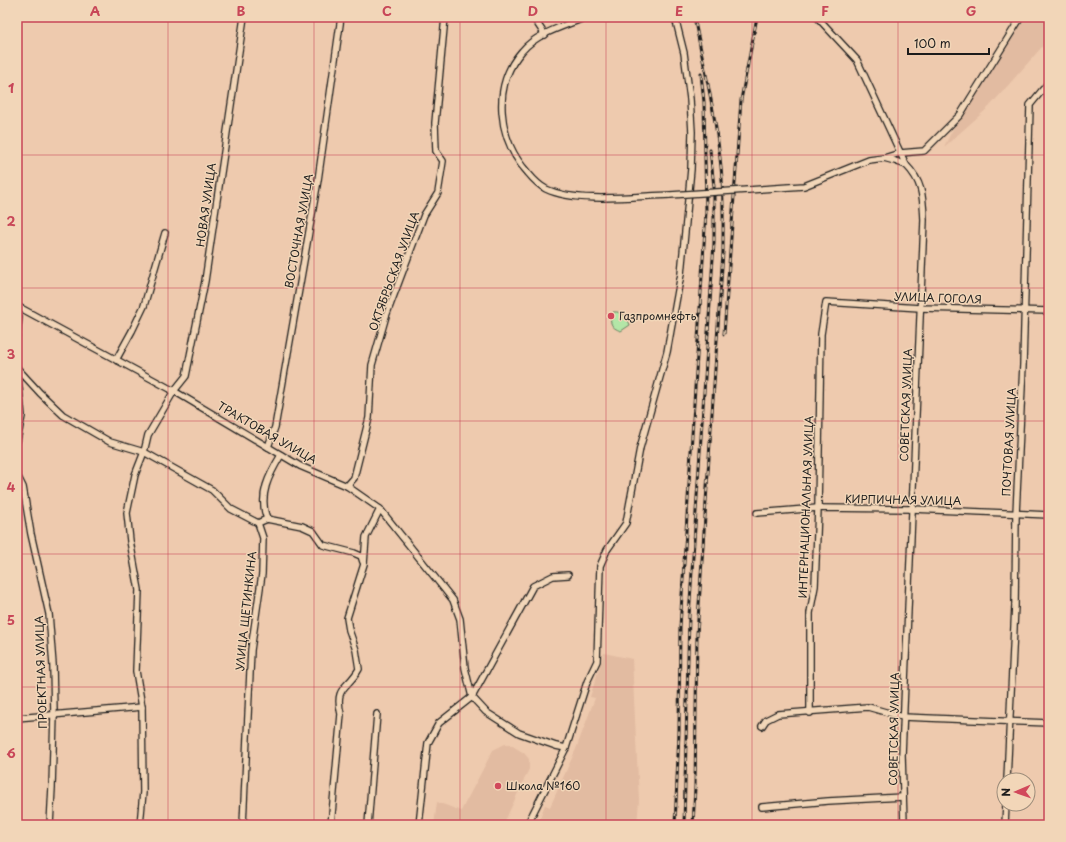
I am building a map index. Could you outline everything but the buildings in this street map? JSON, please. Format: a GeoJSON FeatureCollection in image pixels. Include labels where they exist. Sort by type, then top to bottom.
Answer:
{"type":"FeatureCollection","features":[{"type":"Feature","properties":{"kind":"street","name":"НОВАЯ УЛИЦА"},"geometry":{"type":"LineString","coordinates":[[140,825],[143,792],[142,707],[136,671],[139,590],[130,541],[127,513],[135,475],[144,452],[148,435],[174,391],[186,376],[205,281],[244,17]]}},
{"type":"Feature","properties":{"kind":"street","name":"ВОСТОЧНАЯ УЛИЦА"},"geometry":{"type":"LineString","coordinates":[[268,447],[275,427],[318,180],[341,17]]}},
{"type":"Feature","properties":{"kind":"street","name":"ОКТЯБРЬСКАЯ УЛИЦА"},"geometry":{"type":"LineString","coordinates":[[348,486],[354,478],[363,446],[369,418],[372,365],[386,316],[424,215],[438,194],[443,161],[436,151],[435,123],[445,17]]}},
{"type":"Feature","properties":{"kind":"street"},"geometry":{"type":"LineString","coordinates":[[533,17],[545,34]]}},
{"type":"Feature","properties":{"kind":"street"},"geometry":{"type":"LineString","coordinates":[[586,17],[545,34],[522,50],[512,64],[505,81],[502,104],[503,124],[509,146],[518,163],[545,189],[568,196],[597,198],[670,195],[804,186],[869,160],[884,158],[900,153],[924,151],[960,116],[1021,17]]}},
{"type":"Feature","properties":{"kind":"street"},"geometry":{"type":"LineString","coordinates":[[527,825],[566,748],[587,682],[597,661],[600,566],[607,550],[626,523],[640,448],[667,352],[681,274],[691,169],[692,132],[690,99],[684,53],[675,17]]}},
{"type":"Feature","properties":{"kind":"street","name":"СОВЕТСКАЯ УЛИЦА"},"geometry":{"type":"LineString","coordinates":[[817,17],[857,60],[906,166],[912,172],[922,189],[923,205],[920,308],[903,717],[902,755],[904,825]]}},
{"type":"Feature","properties":{"kind":"street","name":"ПОЧТОВАЯ УЛИЦА"},"geometry":{"type":"LineString","coordinates":[[1007,772],[1015,605],[1016,514],[1030,105],[1049,82]]}},
{"type":"Feature","properties":{"kind":"street"},"geometry":{"type":"LineString","coordinates":[[884,158],[895,160],[906,166]]}},
{"type":"Feature","properties":{"kind":"street"},"geometry":{"type":"LineString","coordinates":[[116,360],[144,306],[166,233]]}},
{"type":"Feature","properties":{"kind":"street","name":"УЛИЦА ГОГОЛЯ"},"geometry":{"type":"LineString","coordinates":[[826,302],[920,308],[1049,312]]}},
{"type":"Feature","properties":{"kind":"street","name":"ИНТЕРНАЦИОНАЛЬНАЯ УЛИЦА"},"geometry":{"type":"LineString","coordinates":[[810,712],[810,613],[815,586],[822,334],[826,302]]}},
{"type":"Feature","properties":{"kind":"street","name":"ТРАКТОВАЯ УЛИЦА"},"geometry":{"type":"LineString","coordinates":[[17,306],[174,391],[300,466],[348,486],[380,509],[453,600],[460,619],[465,668],[472,697]]}},
{"type":"Feature","properties":{"kind":"street"},"geometry":{"type":"LineString","coordinates":[[17,334],[18,318],[25,310]]}},
{"type":"Feature","properties":{"kind":"street"},"geometry":{"type":"LineString","coordinates":[[17,367],[22,416],[17,441]]}},
{"type":"Feature","properties":{"kind":"street"},"geometry":{"type":"LineString","coordinates":[[17,367],[40,393],[63,415],[110,442],[144,452],[212,490],[231,509],[258,523],[267,519],[302,526],[313,531],[323,545],[361,556],[364,564]]}},
{"type":"Feature","properties":{"kind":"street"},"geometry":{"type":"LineString","coordinates":[[267,519],[264,511],[265,487],[269,475],[281,455]]}},
{"type":"Feature","properties":{"kind":"street","name":"ПРОЕКТНАЯ УЛИЦА"},"geometry":{"type":"LineString","coordinates":[[17,475],[23,487],[31,534],[49,614],[53,665],[54,714],[50,825]]}},
{"type":"Feature","properties":{"kind":"street","name":"КИРПИЧНАЯ УЛИЦА"},"geometry":{"type":"LineString","coordinates":[[757,513],[818,508],[912,509],[1049,515]]}},
{"type":"Feature","properties":{"kind":"street"},"geometry":{"type":"LineString","coordinates":[[331,825],[341,714],[338,704],[339,694],[360,670],[347,618],[364,564],[366,537],[380,509]]}},
{"type":"Feature","properties":{"kind":"street","name":"УЛИЦА ЩЕТИНКИНА"},"geometry":{"type":"LineString","coordinates":[[243,825],[251,650],[262,574],[263,538],[258,523]]}},
{"type":"Feature","properties":{"kind":"street"},"geometry":{"type":"LineString","coordinates":[[419,825],[428,744],[439,723],[472,697],[533,586],[553,576],[568,575]]}},
{"type":"Feature","properties":{"kind":"street"},"geometry":{"type":"LineString","coordinates":[[472,697],[486,712],[519,733],[566,748]]}},
{"type":"Feature","properties":{"kind":"street"},"geometry":{"type":"LineString","coordinates":[[17,718],[142,707]]}},
{"type":"Feature","properties":{"kind":"street"},"geometry":{"type":"LineString","coordinates":[[762,726],[766,720],[778,714],[868,707],[903,717],[1049,723]]}},
{"type":"Feature","properties":{"kind":"street"},"geometry":{"type":"LineString","coordinates":[[368,825],[378,714]]}},
{"type":"Feature","properties":{"kind":"street"},"geometry":{"type":"LineString","coordinates":[[762,807],[828,801],[903,797]]}},
{"type":"Feature","properties":{"kind":"street"},"geometry":{"type":"LineString","coordinates":[[1005,825],[1006,812]]}},
{"type":"Feature","properties":{"kind":"shaded area"},"geometry":{"type":"Polygon","coordinates":[[[1025,17],[1049,17],[1049,39],[989,107],[944,147],[952,131],[1025,17]]]}},
{"type":"Feature","properties":{"kind":"shaded area"},"geometry":{"type":"Polygon","coordinates":[[[604,653],[632,659],[639,800],[637,825],[537,825],[545,805],[550,807],[576,749],[595,698],[590,697],[604,653]]]}},
{"type":"Feature","properties":{"kind":"shaded area","name":"Школа №160"},"geometry":{"type":"Polygon","coordinates":[[[505,744],[511,745],[524,753],[529,759],[529,769],[504,823],[507,825],[434,825],[437,802],[461,811],[493,750],[505,744]]]}},
{"type":"Feature","properties":{"kind":"green space"},"geometry":{"type":"Polygon","coordinates":[[[613,312],[619,312],[624,315],[630,325],[621,331],[615,328],[611,324],[611,316],[613,312]]]}},
{"type":"Feature","properties":{"kind":"railway"},"geometry":{"type":"LineString","coordinates":[[693,825],[695,787],[697,634],[723,252],[723,199],[719,148],[694,17]]}},
{"type":"Feature","properties":{"kind":"railway"},"geometry":{"type":"LineString","coordinates":[[724,334],[741,100],[757,17]]}},
{"type":"Feature","properties":{"kind":"railway"},"geometry":{"type":"LineString","coordinates":[[675,825],[679,732],[680,627],[706,212],[704,102],[701,74]]}},
{"type":"Feature","properties":{"kind":"railway"},"geometry":{"type":"LineString","coordinates":[[684,825],[689,616],[714,243],[714,187],[710,150]]}},
{"type":"Feature","properties":{"kind":"place","name":"Газпромнефть"},"geometry":{"type":"Point","coordinates":[611,316]}},
{"type":"Feature","properties":{"kind":"place","name":"Школа №160"},"geometry":{"type":"Point","coordinates":[498,786]}}]}
